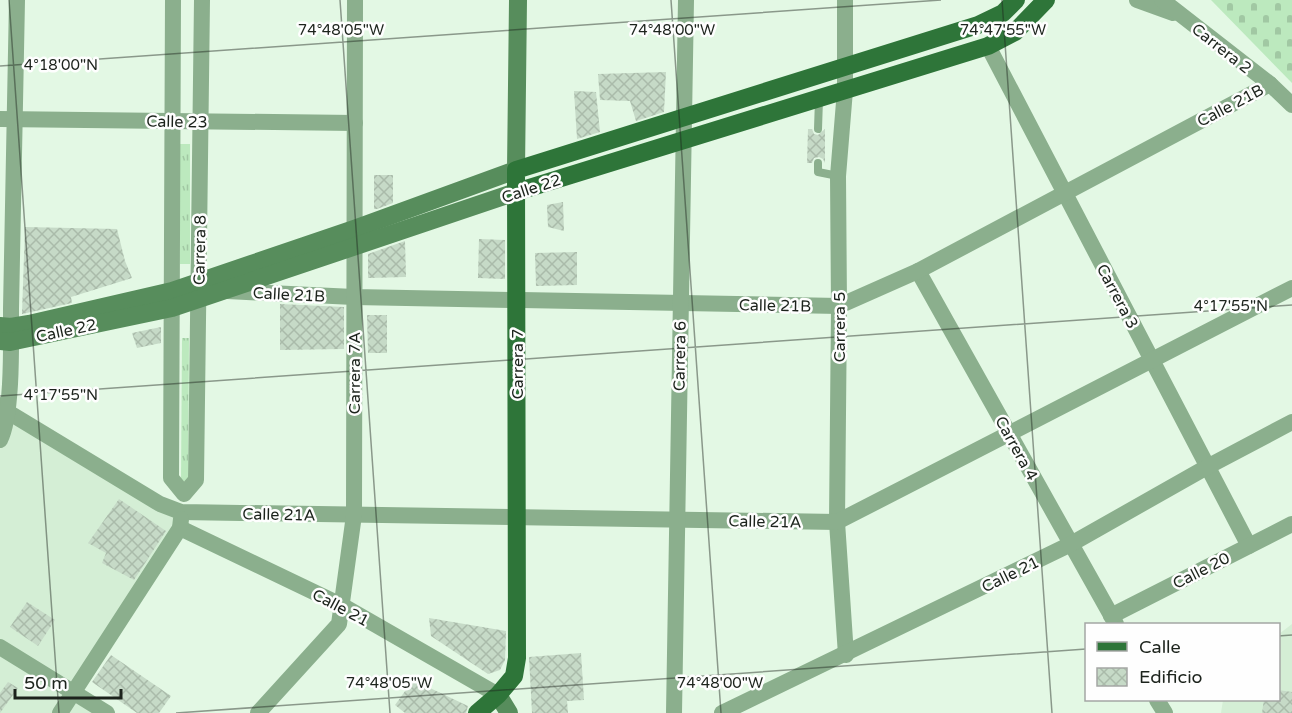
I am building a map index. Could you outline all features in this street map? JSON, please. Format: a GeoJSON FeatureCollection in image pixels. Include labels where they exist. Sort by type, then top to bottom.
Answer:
{"type":"FeatureCollection","features":[{"type":"Feature","properties":{"kind":"main road","name":"Carrera 7"},"geometry":{"type":"LineString","coordinates":[[477,713],[498,695],[514,676],[517,658],[518,0]]}},
{"type":"Feature","properties":{"kind":"main road","name":"Calle 22"},"geometry":{"type":"LineString","coordinates":[[5,334],[172,299],[198,291],[354,229],[516,170],[978,25],[1003,13],[1016,0]]}},
{"type":"Feature","properties":{"kind":"main road","name":"Calle 22"},"geometry":{"type":"LineString","coordinates":[[198,291],[226,291],[516,192],[988,46],[1015,32],[1046,0]]}},
{"type":"Feature","properties":{"kind":"main road"},"geometry":{"type":"LineString","coordinates":[[498,695],[509,713]]}},
{"type":"Feature","properties":{"kind":"street"},"geometry":{"type":"LineString","coordinates":[[0,440],[5,430],[7,119],[17,0]]}},
{"type":"Feature","properties":{"kind":"street","name":"Carrera 8"},"geometry":{"type":"LineString","coordinates":[[173,0],[171,478],[184,494]]}},
{"type":"Feature","properties":{"kind":"street","name":"Carrera 8"},"geometry":{"type":"LineString","coordinates":[[60,713],[181,520],[184,494],[196,480],[202,0]]}},
{"type":"Feature","properties":{"kind":"street","name":"Carrera 7A"},"geometry":{"type":"LineString","coordinates":[[258,713],[339,624],[342,606],[354,515],[355,0]]}},
{"type":"Feature","properties":{"kind":"street","name":"Carrera 6"},"geometry":{"type":"LineString","coordinates":[[674,713],[686,0]]}},
{"type":"Feature","properties":{"kind":"street","name":"Carrera 5"},"geometry":{"type":"LineString","coordinates":[[845,0],[845,67],[838,176],[837,522],[846,655]]}},
{"type":"Feature","properties":{"kind":"street","name":"Carrera 2"},"geometry":{"type":"LineString","coordinates":[[1137,0],[1179,15]]}},
{"type":"Feature","properties":{"kind":"street","name":"Carrera 2"},"geometry":{"type":"LineString","coordinates":[[1162,0],[1270,84],[1292,105]]}},
{"type":"Feature","properties":{"kind":"street","name":"Carrera 3"},"geometry":{"type":"LineString","coordinates":[[988,46],[1249,546]]}},
{"type":"Feature","properties":{"kind":"street","name":"Calle 21B"},"geometry":{"type":"LineString","coordinates":[[226,291],[354,297],[839,306],[918,271],[1270,84]]}},
{"type":"Feature","properties":{"kind":"street","name":"Calle 23"},"geometry":{"type":"LineString","coordinates":[[7,119],[355,123]]}},
{"type":"Feature","properties":{"kind":"street","name":"Carrera 4"},"geometry":{"type":"LineString","coordinates":[[918,271],[1113,620]]}},
{"type":"Feature","properties":{"kind":"street","name":"Calle 21A"},"geometry":{"type":"LineString","coordinates":[[181,520],[354,515],[837,522],[1292,288]]}},
{"type":"Feature","properties":{"kind":"street","name":"Calle 21"},"geometry":{"type":"LineString","coordinates":[[4,408],[160,504],[181,520],[342,606],[498,695]]}},
{"type":"Feature","properties":{"kind":"street","name":"Calle 21"},"geometry":{"type":"LineString","coordinates":[[722,713],[846,655],[1071,544],[1292,422]]}},
{"type":"Feature","properties":{"kind":"street","name":"Calle 20"},"geometry":{"type":"LineString","coordinates":[[1113,620],[1292,524]]}},
{"type":"Feature","properties":{"kind":"street"},"geometry":{"type":"LineString","coordinates":[[0,647],[107,713]]}},
{"type":"Feature","properties":{"kind":"lane"},"geometry":{"type":"LineString","coordinates":[[818,129],[819,98]]}},
{"type":"Feature","properties":{"kind":"lane"},"geometry":{"type":"LineString","coordinates":[[818,163],[818,172],[838,176]]}},
{"type":"Feature","properties":{"kind":"shaded area"},"geometry":{"type":"Polygon","coordinates":[[[0,405],[181,512],[74,692],[107,713],[0,713],[0,405]]]}},
{"type":"Feature","properties":{"kind":"shaded area"},"geometry":{"type":"Polygon","coordinates":[[[1292,624],[1292,713],[1221,713],[1223,701],[1280,701],[1280,633],[1292,624]]]}},
{"type":"Feature","properties":{"kind":"green space"},"geometry":{"type":"Polygon","coordinates":[[[1211,0],[1292,0],[1292,83],[1211,0]]]}},
{"type":"Feature","properties":{"kind":"green space"},"geometry":{"type":"Polygon","coordinates":[[[180,144],[190,144],[190,264],[180,264],[180,144]]]}},
{"type":"Feature","properties":{"kind":"green space"},"geometry":{"type":"Polygon","coordinates":[[[182,338],[189,338],[188,481],[181,481],[182,338]]]}},
{"type":"Feature","properties":{"kind":"building"},"geometry":{"type":"Polygon","coordinates":[[[666,72],[664,112],[636,121],[630,101],[600,100],[598,74],[666,72]]]}},
{"type":"Feature","properties":{"kind":"building"},"geometry":{"type":"Polygon","coordinates":[[[574,91],[596,92],[600,132],[577,139],[574,91]]]}},
{"type":"Feature","properties":{"kind":"building"},"geometry":{"type":"Polygon","coordinates":[[[808,129],[812,129],[814,134],[818,135],[825,129],[825,163],[819,157],[814,158],[812,163],[807,163],[808,129]]]}},
{"type":"Feature","properties":{"kind":"building"},"geometry":{"type":"Polygon","coordinates":[[[374,175],[393,175],[393,203],[377,209],[374,209],[374,175]]]}},
{"type":"Feature","properties":{"kind":"building"},"geometry":{"type":"Polygon","coordinates":[[[563,202],[564,231],[548,227],[547,205],[563,202]]]}},
{"type":"Feature","properties":{"kind":"building"},"geometry":{"type":"Polygon","coordinates":[[[25,227],[117,229],[132,278],[71,297],[72,303],[22,314],[25,227]]]}},
{"type":"Feature","properties":{"kind":"building"},"geometry":{"type":"Polygon","coordinates":[[[479,239],[505,240],[505,279],[478,278],[479,239]]]}},
{"type":"Feature","properties":{"kind":"building"},"geometry":{"type":"Polygon","coordinates":[[[405,241],[406,277],[368,278],[368,254],[405,241]]]}},
{"type":"Feature","properties":{"kind":"building"},"geometry":{"type":"Polygon","coordinates":[[[577,252],[577,285],[536,286],[535,253],[577,252]]]}},
{"type":"Feature","properties":{"kind":"building"},"geometry":{"type":"Polygon","coordinates":[[[280,304],[344,307],[344,349],[280,350],[280,304]]]}},
{"type":"Feature","properties":{"kind":"building"},"geometry":{"type":"Polygon","coordinates":[[[367,315],[387,315],[387,353],[368,353],[367,315]]]}},
{"type":"Feature","properties":{"kind":"building"},"geometry":{"type":"Polygon","coordinates":[[[161,327],[161,343],[137,348],[132,333],[161,327]]]}},
{"type":"Feature","properties":{"kind":"building"},"geometry":{"type":"Polygon","coordinates":[[[119,499],[166,531],[134,580],[102,563],[106,553],[88,543],[119,499]]]}},
{"type":"Feature","properties":{"kind":"building"},"geometry":{"type":"Polygon","coordinates":[[[27,602],[55,620],[38,646],[10,627],[27,602]]]}},
{"type":"Feature","properties":{"kind":"building"},"geometry":{"type":"Polygon","coordinates":[[[429,618],[506,631],[505,660],[500,670],[488,674],[431,636],[429,618]]]}},
{"type":"Feature","properties":{"kind":"building"},"geometry":{"type":"Polygon","coordinates":[[[581,653],[584,700],[567,701],[568,713],[532,713],[529,657],[581,653]]]}},
{"type":"Feature","properties":{"kind":"building"},"geometry":{"type":"Polygon","coordinates":[[[111,655],[171,696],[159,713],[137,713],[92,682],[111,655]]]}},
{"type":"Feature","properties":{"kind":"building"},"geometry":{"type":"Polygon","coordinates":[[[413,680],[468,706],[466,713],[405,713],[395,705],[413,680]]]}},
{"type":"Feature","properties":{"kind":"building"},"geometry":{"type":"Polygon","coordinates":[[[8,682],[18,688],[0,713],[0,693],[8,682]]]}},
{"type":"Feature","properties":{"kind":"building"},"geometry":{"type":"Polygon","coordinates":[[[1280,690],[1292,692],[1292,713],[1262,713],[1264,701],[1280,701],[1280,690]]]}}]}
